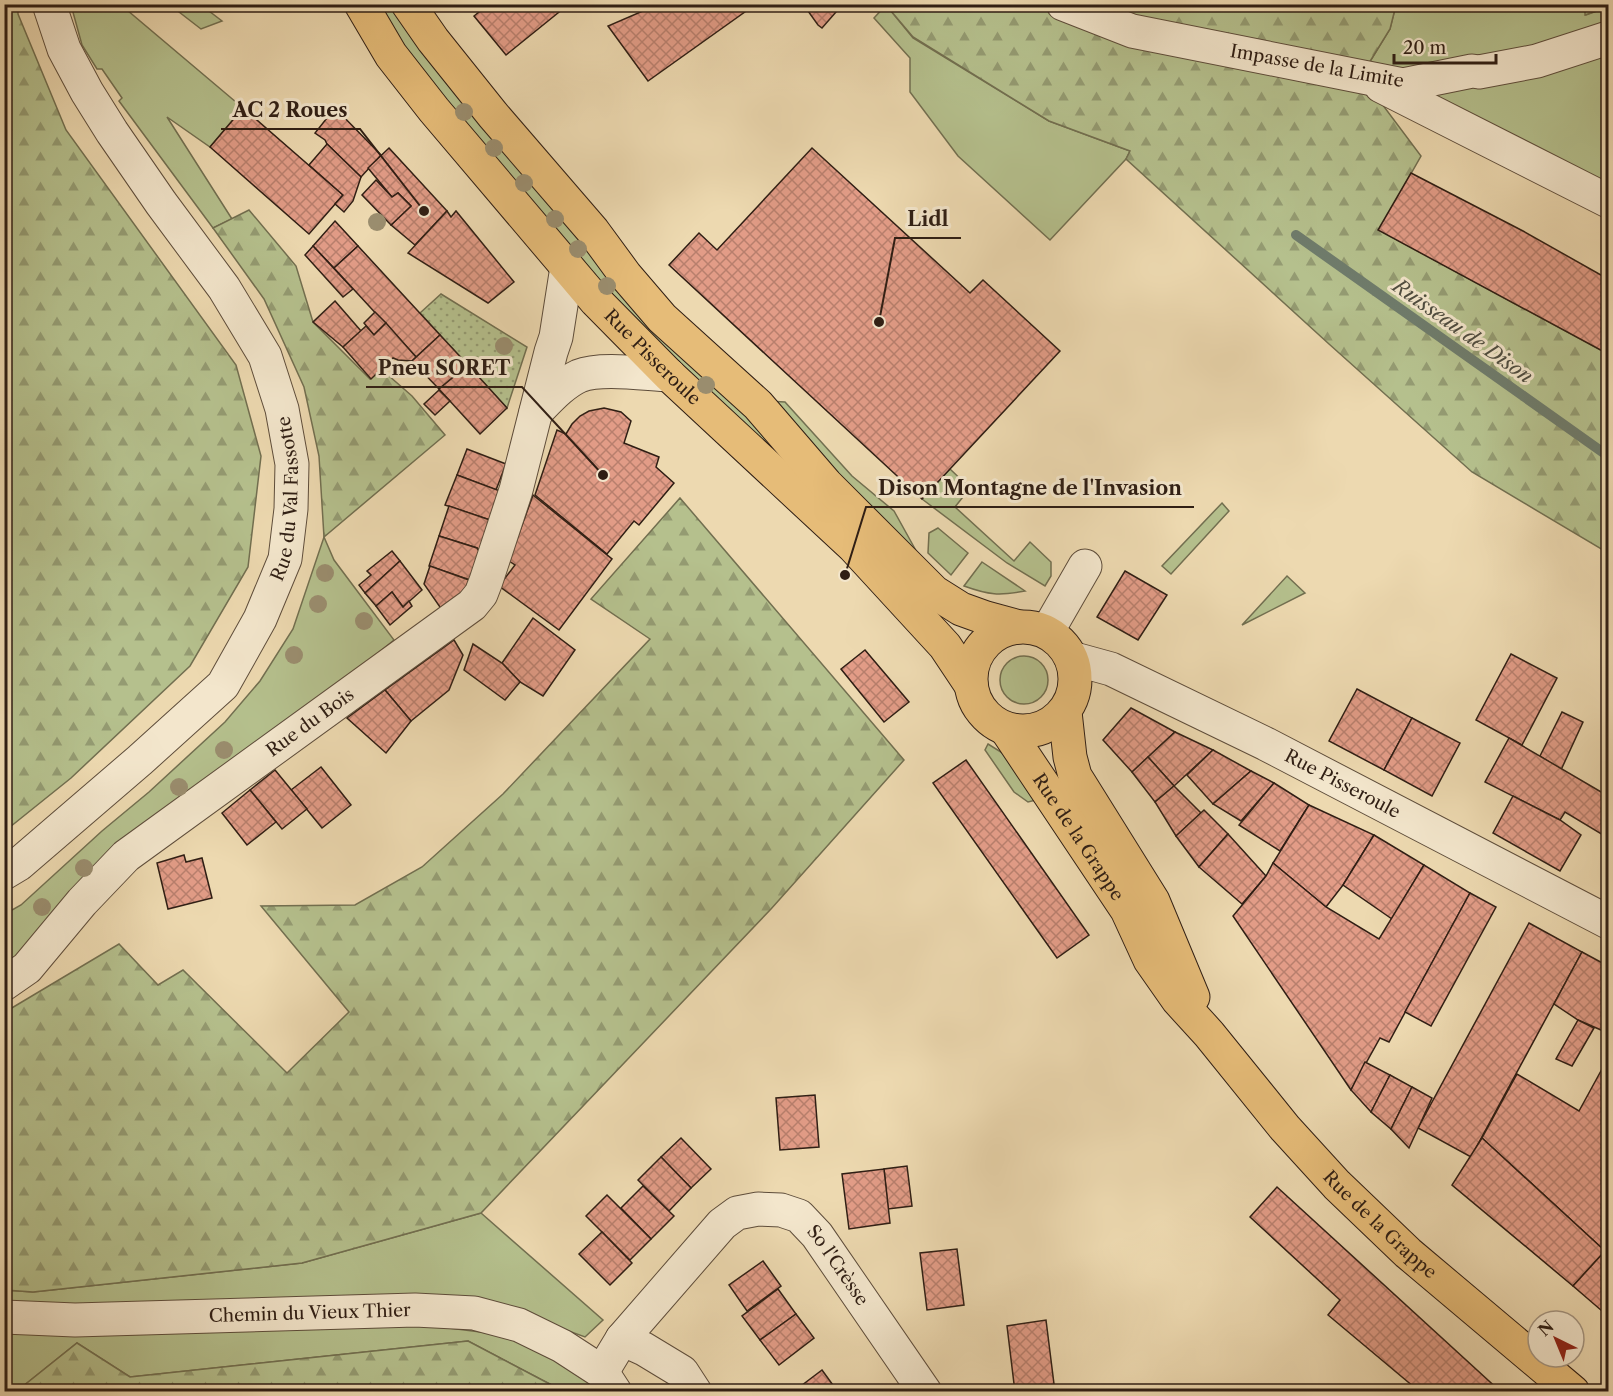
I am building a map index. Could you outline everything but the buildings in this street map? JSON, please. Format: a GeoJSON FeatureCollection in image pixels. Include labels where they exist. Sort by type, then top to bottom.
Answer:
{"type":"FeatureCollection","features":[{"type":"Feature","properties":{"kind":"main road","name":"Rue Pisseroule"},"geometry":{"type":"LineString","coordinates":[[361,4],[391,55],[434,110],[631,339],[854,547],[945,646],[971,685]]}},
{"type":"Feature","properties":{"kind":"main road","name":"Rue Pisseroule"},"geometry":{"type":"LineString","coordinates":[[408,4],[433,40],[493,115],[593,231],[626,276],[662,318],[758,405],[826,484],[933,592],[961,609],[1033,630]]}},
{"type":"Feature","properties":{"kind":"main road"},"geometry":{"type":"LineString","coordinates":[[1007,630],[1033,630],[1061,643],[1071,657],[1076,674],[1075,690],[1065,712],[1054,722],[1041,729],[1027,732],[1006,729],[985,715],[975,700],[971,685],[973,666],[981,649],[994,636],[1007,630]]}},
{"type":"Feature","properties":{"kind":"main road","name":"Rue de la Grappe"},"geometry":{"type":"LineString","coordinates":[[1065,712],[1070,757],[1075,776],[1153,901],[1209,1034]]}},
{"type":"Feature","properties":{"kind":"main road","name":"Rue de la Grappe"},"geometry":{"type":"LineString","coordinates":[[1006,729],[1127,910],[1150,960],[1178,1000],[1209,1034],[1285,1128],[1372,1220],[1441,1282],[1573,1392]]}},
{"type":"Feature","properties":{"kind":"street","name":"Rue du Val Fassotte"},"geometry":{"type":"LineString","coordinates":[[4,873],[19,864],[223,685],[260,620],[285,559],[291,509],[292,464],[282,409],[265,356],[224,288],[111,132],[64,50],[49,4]]}},
{"type":"Feature","properties":{"kind":"street","name":"Impasse de la Limite"},"geometry":{"type":"LineString","coordinates":[[1063,4],[1132,31],[1403,86],[1472,71],[1479,72],[1537,61],[1608,38]]}},
{"type":"Feature","properties":{"kind":"street"},"geometry":{"type":"LineString","coordinates":[[1361,76],[1608,201]]}},
{"type":"Feature","properties":{"kind":"street","name":"Rue du Bois"},"geometry":{"type":"LineString","coordinates":[[4,984],[27,968],[82,903],[126,856],[472,605],[481,594],[516,490],[556,336],[567,267]]}},
{"type":"Feature","properties":{"kind":"street"},"geometry":{"type":"LineString","coordinates":[[536,412],[560,389],[580,376],[605,372],[669,375]]}},
{"type":"Feature","properties":{"kind":"street"},"geometry":{"type":"LineString","coordinates":[[1033,630],[1085,566]]}},
{"type":"Feature","properties":{"kind":"street","name":"Rue Pisseroule"},"geometry":{"type":"LineString","coordinates":[[1071,657],[1112,669],[1266,744],[1608,922]]}},
{"type":"Feature","properties":{"kind":"street","name":"So l'Crèsse"},"geometry":{"type":"LineString","coordinates":[[609,1382],[622,1339],[722,1224],[737,1213],[758,1209],[782,1210],[799,1216],[817,1235],[925,1392]]}},
{"type":"Feature","properties":{"kind":"street","name":"Chemin du Vieux Thier"},"geometry":{"type":"LineString","coordinates":[[4,1317],[75,1320],[415,1310],[474,1313],[519,1325],[562,1346],[609,1382]]}},
{"type":"Feature","properties":{"kind":"street"},"geometry":{"type":"LineString","coordinates":[[622,1339],[644,1349],[682,1372],[695,1392]]}},
{"type":"Feature","properties":{"kind":"green space"},"geometry":{"type":"Polygon","coordinates":[[[4,5],[18,5],[18,14],[66,130],[236,365],[261,456],[248,567],[190,666],[71,778],[5,831],[4,5]]]}},
{"type":"Feature","properties":{"kind":"green space"},"geometry":{"type":"Polygon","coordinates":[[[71,5],[121,5],[243,108],[210,147],[167,117],[232,219],[213,228],[119,101],[122,98],[102,69],[97,69],[82,45],[71,5]]]}},
{"type":"Feature","properties":{"kind":"green space"},"geometry":{"type":"Polygon","coordinates":[[[170,5],[201,5],[222,21],[201,29],[170,5]]]}},
{"type":"Feature","properties":{"kind":"green space"},"geometry":{"type":"Polygon","coordinates":[[[373,5],[395,5],[753,418],[807,484],[628,319],[446,105],[373,5]]]}},
{"type":"Feature","properties":{"kind":"green space"},"geometry":{"type":"Polygon","coordinates":[[[886,5],[913,38],[1049,121],[1130,151],[1126,159],[1050,240],[958,156],[910,92],[910,58],[874,18],[886,5]]]}},
{"type":"Feature","properties":{"kind":"green space"},"geometry":{"type":"Polygon","coordinates":[[[886,5],[1396,5],[1390,29],[1361,76],[1421,156],[1379,230],[1608,354],[1608,553],[1472,472],[1126,159],[1130,151],[1049,121],[913,37],[886,5]]]}},
{"type":"Feature","properties":{"kind":"green space"},"geometry":{"type":"Polygon","coordinates":[[[1396,5],[1585,5],[1586,15],[1608,7],[1608,201],[1361,76],[1390,29],[1396,5]]]}},
{"type":"Feature","properties":{"kind":"green space"},"geometry":{"type":"Polygon","coordinates":[[[1585,5],[1608,5],[1608,7],[1585,15],[1585,5]]]}},
{"type":"Feature","properties":{"kind":"green space"},"geometry":{"type":"Polygon","coordinates":[[[249,210],[296,266],[313,322],[370,379],[381,369],[412,396],[445,435],[324,537],[319,456],[304,387],[264,299],[213,228],[249,210]]]}},
{"type":"Feature","properties":{"kind":"green space"},"geometry":{"type":"Polygon","coordinates":[[[441,294],[527,347],[507,408],[420,313],[441,294]]]}},
{"type":"Feature","properties":{"kind":"green space"},"geometry":{"type":"Polygon","coordinates":[[[767,401],[785,402],[852,476],[894,511],[919,556],[767,401]]]}},
{"type":"Feature","properties":{"kind":"green space"},"geometry":{"type":"Polygon","coordinates":[[[950,469],[970,488],[955,507],[1014,561],[1030,542],[1051,562],[1051,576],[1045,586],[1007,563],[922,499],[950,469]]]}},
{"type":"Feature","properties":{"kind":"green space"},"geometry":{"type":"Polygon","coordinates":[[[680,498],[904,760],[771,909],[481,1213],[302,1263],[33,1292],[5,1290],[5,1012],[119,944],[158,985],[183,970],[287,1073],[349,1012],[261,906],[355,905],[422,867],[503,794],[650,639],[591,599],[680,498]]]}},
{"type":"Feature","properties":{"kind":"green space"},"geometry":{"type":"Polygon","coordinates":[[[1222,503],[1229,511],[1171,574],[1162,566],[1222,503]]]}},
{"type":"Feature","properties":{"kind":"green space"},"geometry":{"type":"Polygon","coordinates":[[[938,528],[968,553],[951,575],[928,553],[929,533],[938,528]]]}},
{"type":"Feature","properties":{"kind":"green space"},"geometry":{"type":"Polygon","coordinates":[[[324,537],[334,560],[394,640],[269,741],[5,970],[5,914],[21,905],[102,831],[149,792],[225,722],[260,681],[293,629],[324,537]]]}},
{"type":"Feature","properties":{"kind":"green space"},"geometry":{"type":"Polygon","coordinates":[[[982,562],[1025,591],[994,594],[964,586],[982,562]]]}},
{"type":"Feature","properties":{"kind":"green space"},"geometry":{"type":"Polygon","coordinates":[[[1287,576],[1305,593],[1242,625],[1287,576]]]}},
{"type":"Feature","properties":{"kind":"green space"},"geometry":{"type":"Polygon","coordinates":[[[1019,656],[1029,656],[1041,663],[1048,675],[1048,685],[1041,697],[1029,704],[1019,704],[1004,693],[1000,685],[1000,675],[1011,660],[1019,656]]]}},
{"type":"Feature","properties":{"kind":"green space"},"geometry":{"type":"Polygon","coordinates":[[[988,744],[1009,757],[1040,799],[1028,802],[1014,792],[985,750],[988,744]]]}},
{"type":"Feature","properties":{"kind":"green space"},"geometry":{"type":"Polygon","coordinates":[[[481,1213],[603,1320],[585,1337],[486,1301],[5,1305],[4,1290],[33,1292],[302,1263],[481,1213]]]}},
{"type":"Feature","properties":{"kind":"green space"},"geometry":{"type":"Polygon","coordinates":[[[425,1325],[512,1336],[585,1376],[595,1391],[563,1391],[468,1341],[130,1377],[77,1343],[17,1391],[5,1392],[5,1330],[425,1325]]]}},
{"type":"Feature","properties":{"kind":"green space"},"geometry":{"type":"Polygon","coordinates":[[[468,1341],[563,1391],[17,1391],[77,1343],[130,1377],[468,1341]]]}},
{"type":"Feature","properties":{"kind":"waterway","name":"Ruisseau de Dison"},"geometry":{"type":"LineString","coordinates":[[1296,235],[1608,456]]}},
{"type":"Feature","properties":{"kind":"place","name":"AC 2 Roues"},"geometry":{"type":"Point","coordinates":[424,211]}},
{"type":"Feature","properties":{"kind":"place","name":"Lidl"},"geometry":{"type":"Point","coordinates":[879,322]}},
{"type":"Feature","properties":{"kind":"place","name":"Pneu SORET"},"geometry":{"type":"Point","coordinates":[603,475]}},
{"type":"Feature","properties":{"kind":"place","name":"Dison Montagne de l'Invasion"},"geometry":{"type":"Point","coordinates":[845,575]}}]}
